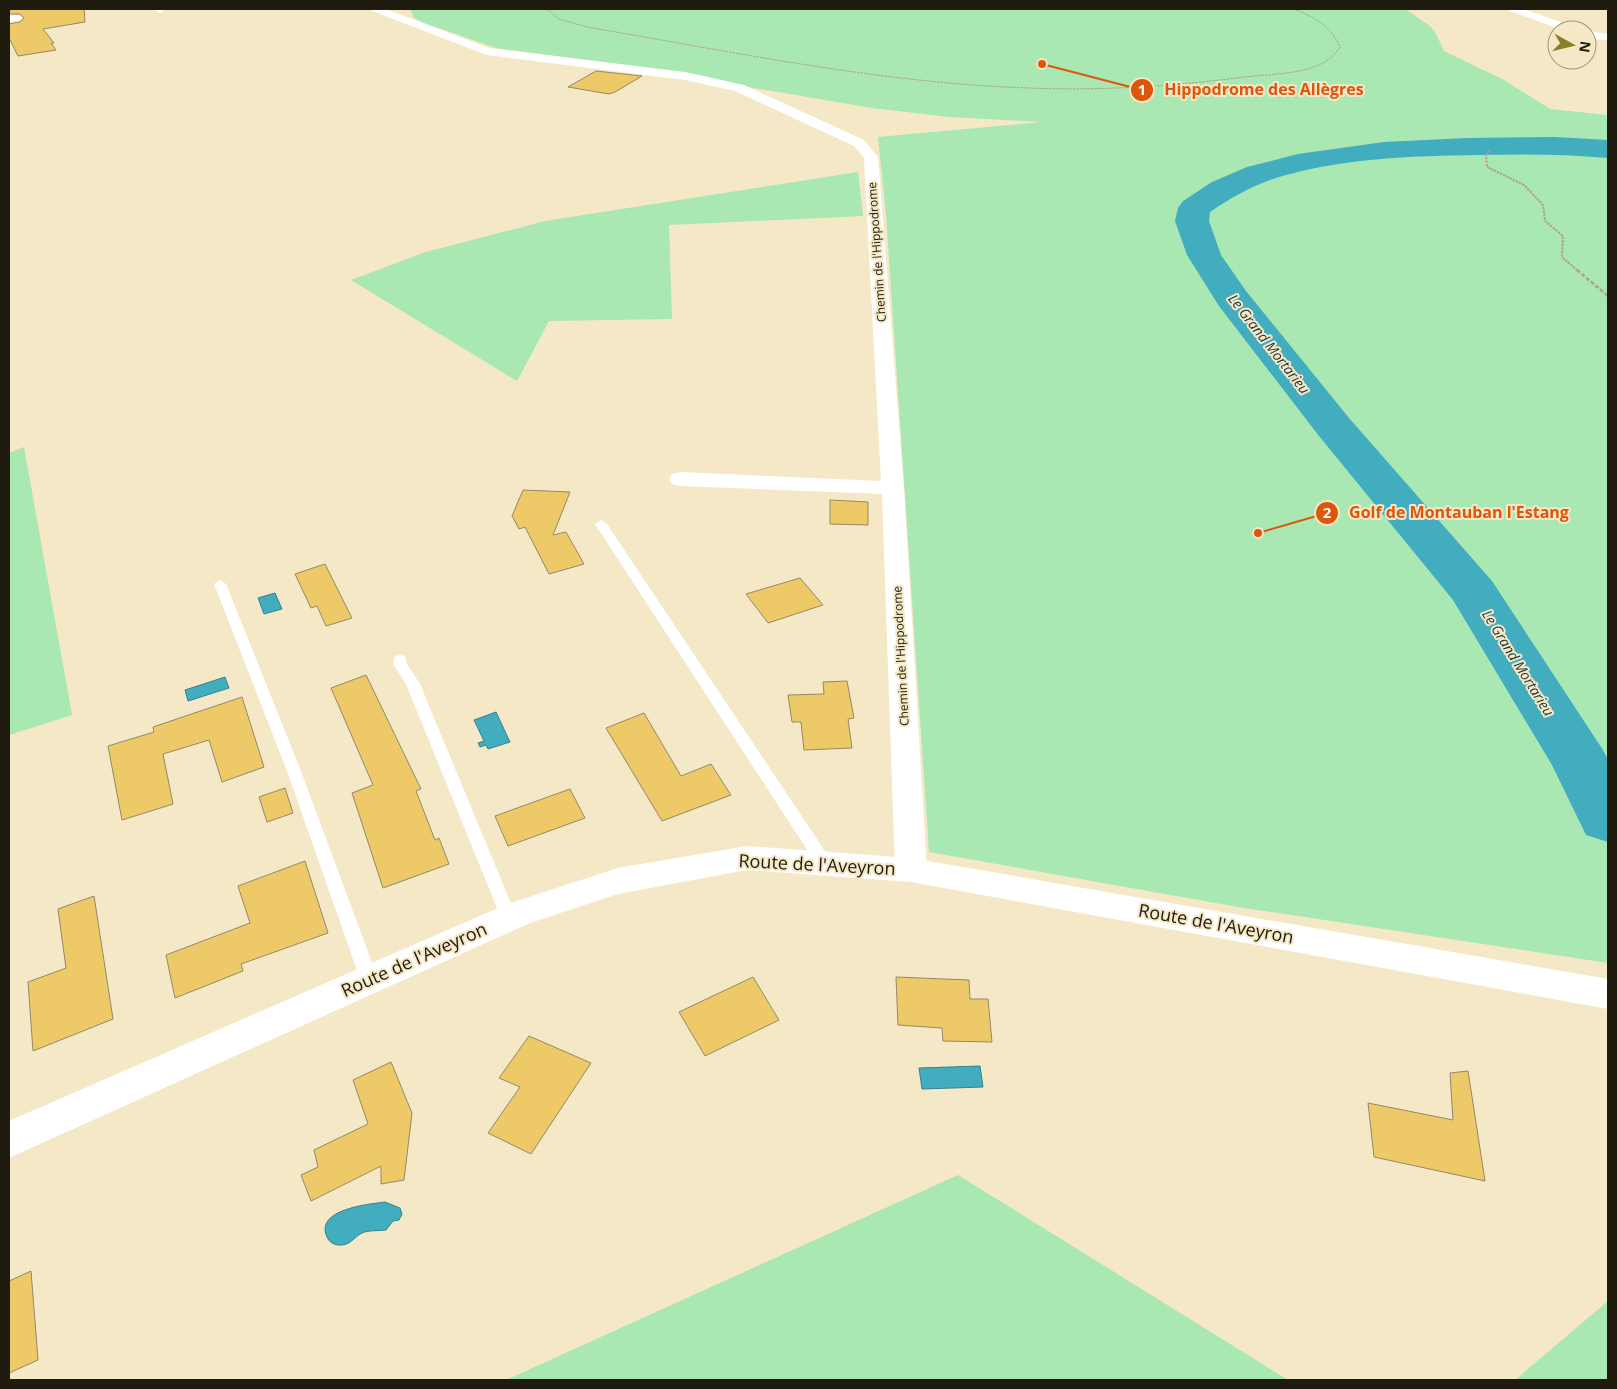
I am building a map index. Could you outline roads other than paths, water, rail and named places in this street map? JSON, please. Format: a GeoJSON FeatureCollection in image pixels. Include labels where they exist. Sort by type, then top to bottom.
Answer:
{"type":"FeatureCollection","features":[{"type":"Feature","properties":{"kind":"street","name":"Chemin de l'Hippodrome"},"geometry":{"type":"LineString","coordinates":[[376,9],[487,50],[685,76],[739,88],[859,143],[871,156],[893,488],[911,870]]}},
{"type":"Feature","properties":{"kind":"street"},"geometry":{"type":"LineString","coordinates":[[1514,9],[1547,21]]}},
{"type":"Feature","properties":{"kind":"street"},"geometry":{"type":"LineString","coordinates":[[680,479],[893,488]]}},
{"type":"Feature","properties":{"kind":"street","name":"Route de l'Aveyron"},"geometry":{"type":"LineString","coordinates":[[9,1140],[508,918],[618,881],[746,858],[911,870],[1608,994]]}},
{"type":"Feature","properties":{"kind":"lane"},"geometry":{"type":"LineString","coordinates":[[601,524],[825,864]]}},
{"type":"Feature","properties":{"kind":"lane"},"geometry":{"type":"LineString","coordinates":[[220,584],[294,770],[370,979]]}},
{"type":"Feature","properties":{"kind":"lane"},"geometry":{"type":"LineString","coordinates":[[400,659],[400,664],[413,684],[508,918]]}},
{"type":"Feature","properties":{"kind":"water"},"geometry":{"type":"Polygon","coordinates":[[[275,593],[282,609],[264,614],[258,598],[275,593]]]}},
{"type":"Feature","properties":{"kind":"water"},"geometry":{"type":"Polygon","coordinates":[[[225,677],[229,688],[188,701],[185,690],[225,677]]]}},
{"type":"Feature","properties":{"kind":"water"},"geometry":{"type":"Polygon","coordinates":[[[496,712],[510,742],[488,749],[486,745],[480,747],[478,743],[484,741],[474,720],[496,712]]]}},
{"type":"Feature","properties":{"kind":"water"},"geometry":{"type":"Polygon","coordinates":[[[980,1066],[983,1087],[922,1089],[919,1068],[980,1066]]]}},
{"type":"Feature","properties":{"kind":"water"},"geometry":{"type":"Polygon","coordinates":[[[385,1202],[400,1208],[402,1214],[399,1220],[393,1221],[386,1230],[364,1232],[343,1245],[330,1242],[325,1228],[328,1220],[336,1214],[368,1204],[385,1202]]]}},
{"type":"Feature","properties":{"kind":"waterway","name":"Le Grand Mortarieu"},"geometry":{"type":"LineString","coordinates":[[1608,149],[1568,146],[1427,148],[1340,156],[1298,163],[1258,174],[1223,189],[1194,208],[1192,221],[1204,255],[1232,298],[1334,427],[1474,592],[1580,762],[1608,818]]}},
{"type":"Feature","properties":{"kind":"place","name":"Hippodrome des Allègres"},"geometry":{"type":"Point","coordinates":[1042,64]}},
{"type":"Feature","properties":{"kind":"place","name":"Golf de Montauban l'Estang"},"geometry":{"type":"Point","coordinates":[1258,533]}}]}
